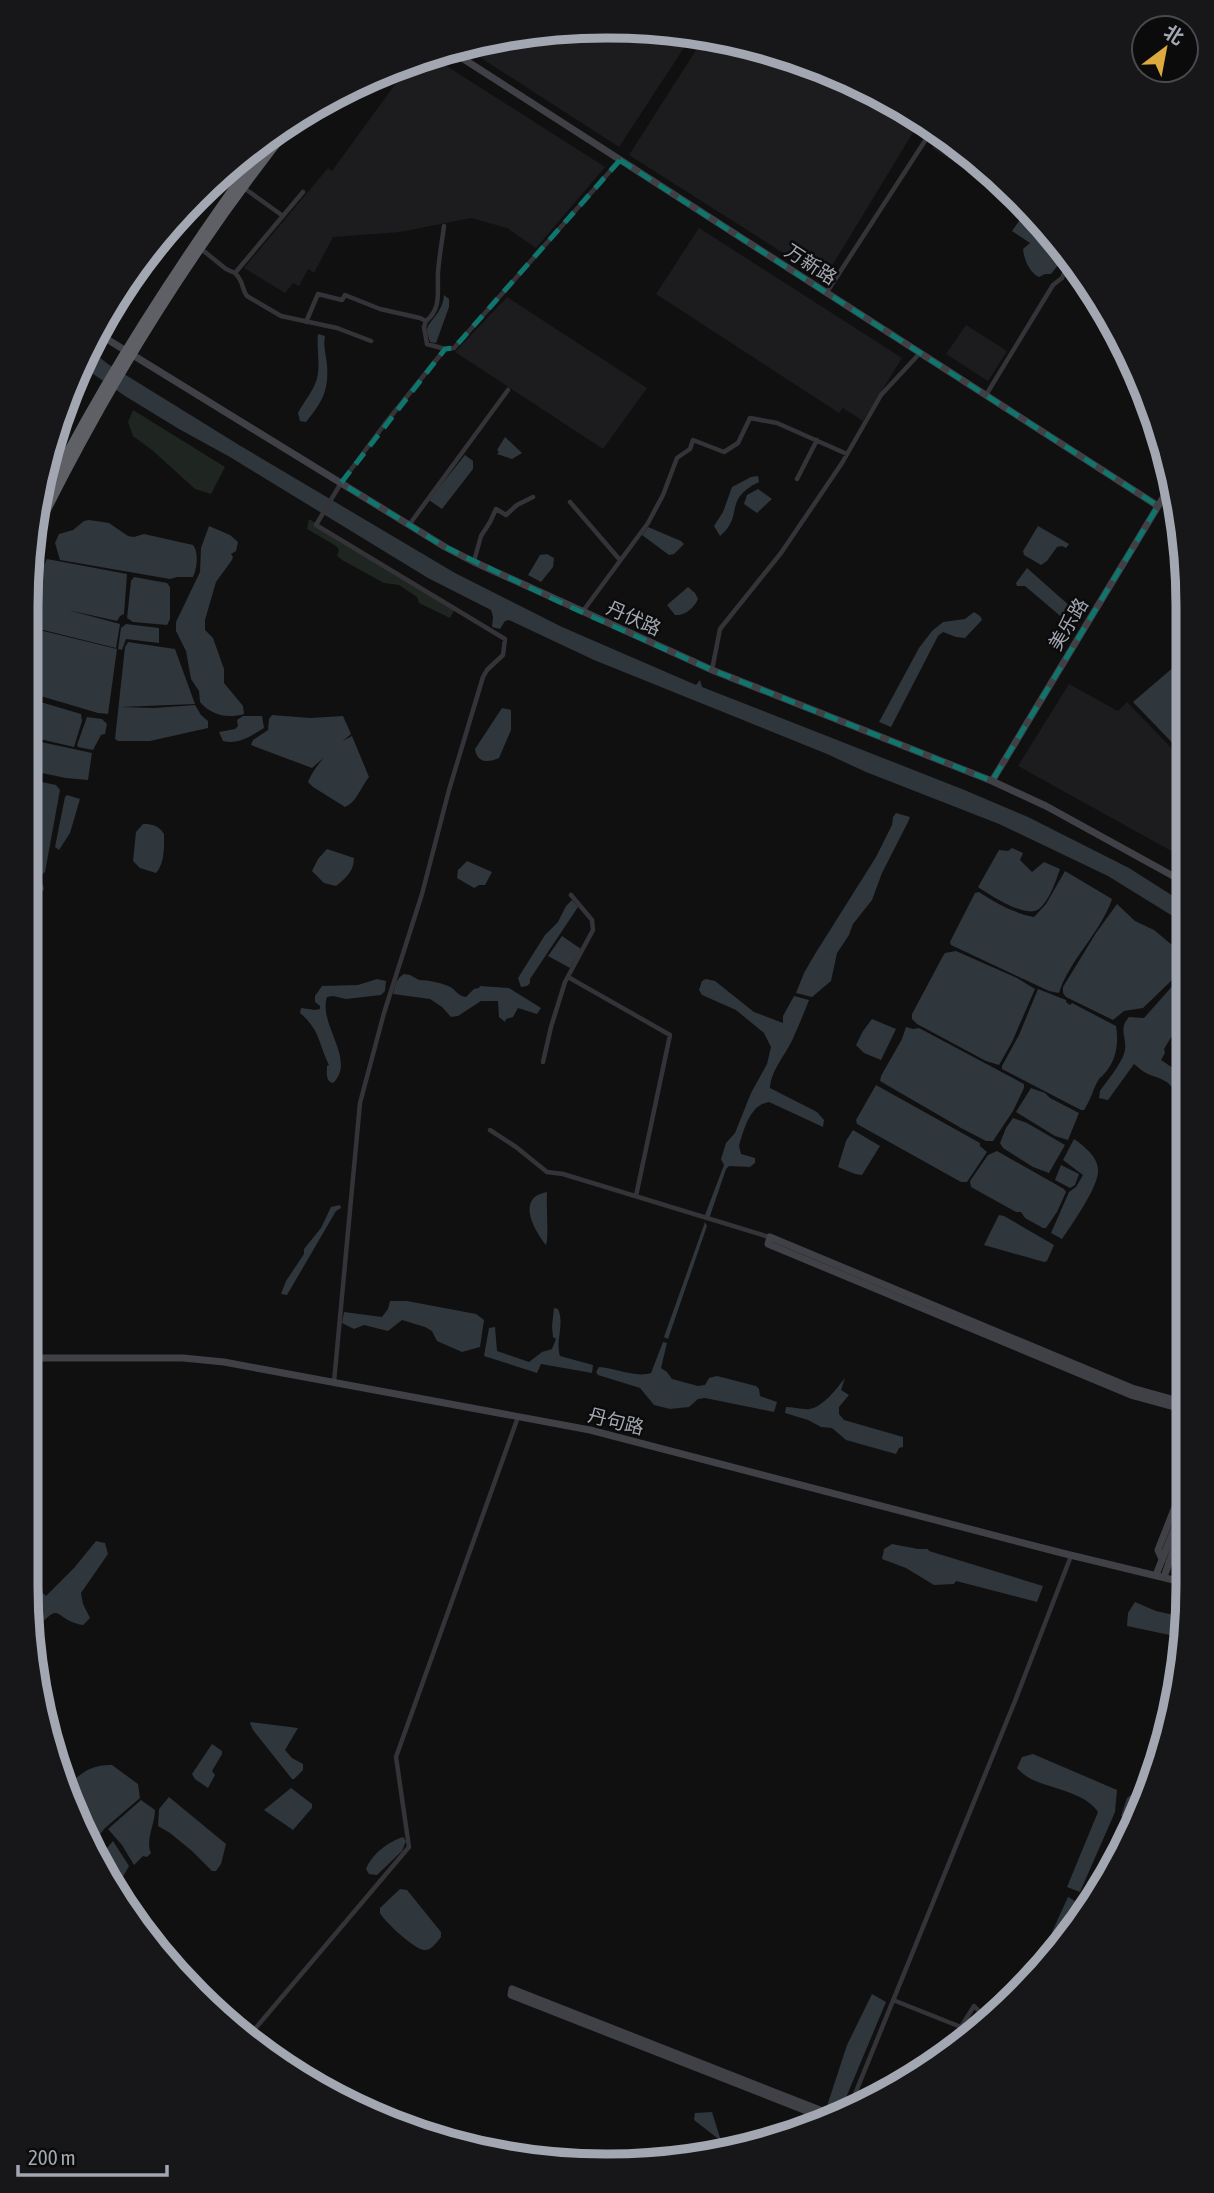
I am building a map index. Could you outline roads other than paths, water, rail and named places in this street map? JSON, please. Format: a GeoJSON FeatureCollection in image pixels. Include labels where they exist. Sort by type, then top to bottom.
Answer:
{"type":"FeatureCollection","features":[{"type":"Feature","properties":{"kind":"highway"},"geometry":{"type":"LineString","coordinates":[[197,245],[275,145]]}},
{"type":"Feature","properties":{"kind":"highway"},"geometry":{"type":"LineString","coordinates":[[51,488],[128,353],[254,161]]}},
{"type":"Feature","properties":{"kind":"highway"},"geometry":{"type":"LineString","coordinates":[[47,510],[108,389]]}},
{"type":"Feature","properties":{"kind":"main road","name":"万新路"},"geometry":{"type":"LineString","coordinates":[[461,58],[1158,506]]}},
{"type":"Feature","properties":{"kind":"main road","name":"丹伏路"},"geometry":{"type":"LineString","coordinates":[[106,339],[339,486],[474,562],[712,670],[992,781],[1046,806],[1176,878]]}},
{"type":"Feature","properties":{"kind":"main road","name":"美乐路"},"geometry":{"type":"LineString","coordinates":[[992,781],[1165,495]]}},
{"type":"Feature","properties":{"kind":"main road"},"geometry":{"type":"LineString","coordinates":[[1176,1400],[1132,1388],[770,1237],[768,1244],[918,1307],[1131,1395],[1176,1407]]}},
{"type":"Feature","properties":{"kind":"main road","name":"丹句路"},"geometry":{"type":"LineString","coordinates":[[38,1358],[183,1358],[224,1362],[590,1430],[1176,1580]]}},
{"type":"Feature","properties":{"kind":"main road"},"geometry":{"type":"LineString","coordinates":[[1166,1561],[1158,1550],[1176,1504]]}},
{"type":"Feature","properties":{"kind":"main road"},"geometry":{"type":"LineString","coordinates":[[1166,1561],[1176,1530]]}},
{"type":"Feature","properties":{"kind":"main road"},"geometry":{"type":"LineString","coordinates":[[1160,1576],[1176,1538]]}},
{"type":"Feature","properties":{"kind":"main road"},"geometry":{"type":"LineString","coordinates":[[1166,1561],[1176,1558]]}},
{"type":"Feature","properties":{"kind":"main road"},"geometry":{"type":"LineString","coordinates":[[816,2115],[511,1995],[512,1989],[824,2111]]}},
{"type":"Feature","properties":{"kind":"street"},"geometry":{"type":"LineString","coordinates":[[827,293],[927,137]]}},
{"type":"Feature","properties":{"kind":"street"},"geometry":{"type":"LineString","coordinates":[[444,226],[438,271],[440,290],[433,313],[424,327],[427,344],[445,349],[454,348],[620,160]]}},
{"type":"Feature","properties":{"kind":"street"},"geometry":{"type":"LineString","coordinates":[[243,188],[283,216]]}},
{"type":"Feature","properties":{"kind":"street"},"geometry":{"type":"LineString","coordinates":[[235,273],[303,192]]}},
{"type":"Feature","properties":{"kind":"street"},"geometry":{"type":"LineString","coordinates":[[197,245],[226,269],[235,273],[243,283],[247,296],[281,316],[337,328],[371,341]]}},
{"type":"Feature","properties":{"kind":"street"},"geometry":{"type":"LineString","coordinates":[[986,396],[1053,285],[1062,278],[1065,271]]}},
{"type":"Feature","properties":{"kind":"street"},"geometry":{"type":"LineString","coordinates":[[306,322],[318,294],[341,300],[345,295],[380,309],[426,321]]}},
{"type":"Feature","properties":{"kind":"street"},"geometry":{"type":"LineString","coordinates":[[334,1382],[360,1103],[365,1079],[426,879],[483,677],[503,655],[505,639],[316,525],[339,486],[445,349]]}},
{"type":"Feature","properties":{"kind":"street"},"geometry":{"type":"LineString","coordinates":[[712,670],[720,629],[780,553],[847,454],[881,395],[920,353]]}},
{"type":"Feature","properties":{"kind":"street"},"geometry":{"type":"LineString","coordinates":[[409,524],[508,390]]}},
{"type":"Feature","properties":{"kind":"street"},"geometry":{"type":"LineString","coordinates":[[582,612],[655,512],[677,458],[690,449],[693,440],[724,452],[738,443],[750,418],[777,423],[847,454]]}},
{"type":"Feature","properties":{"kind":"street"},"geometry":{"type":"LineString","coordinates":[[797,480],[817,440]]}},
{"type":"Feature","properties":{"kind":"street"},"geometry":{"type":"LineString","coordinates":[[474,562],[481,536],[496,509],[506,515],[517,505],[533,497]]}},
{"type":"Feature","properties":{"kind":"street"},"geometry":{"type":"LineString","coordinates":[[570,502],[620,560]]}},
{"type":"Feature","properties":{"kind":"street"},"geometry":{"type":"LineString","coordinates":[[543,1062],[551,1027],[568,977],[588,942],[593,924],[571,895]]}},
{"type":"Feature","properties":{"kind":"street"},"geometry":{"type":"LineString","coordinates":[[568,977],[670,1035],[636,1196]]}},
{"type":"Feature","properties":{"kind":"street"},"geometry":{"type":"LineString","coordinates":[[491,1130],[547,1172],[563,1174],[770,1237]]}},
{"type":"Feature","properties":{"kind":"street"},"geometry":{"type":"LineString","coordinates":[[253,2031],[409,1847],[396,1757],[518,1417]]}},
{"type":"Feature","properties":{"kind":"street"},"geometry":{"type":"LineString","coordinates":[[855,2094],[1010,1714],[1071,1555]]}},
{"type":"Feature","properties":{"kind":"street"},"geometry":{"type":"LineString","coordinates":[[893,2000],[961,2027],[974,2006],[981,2013]]}}]}
